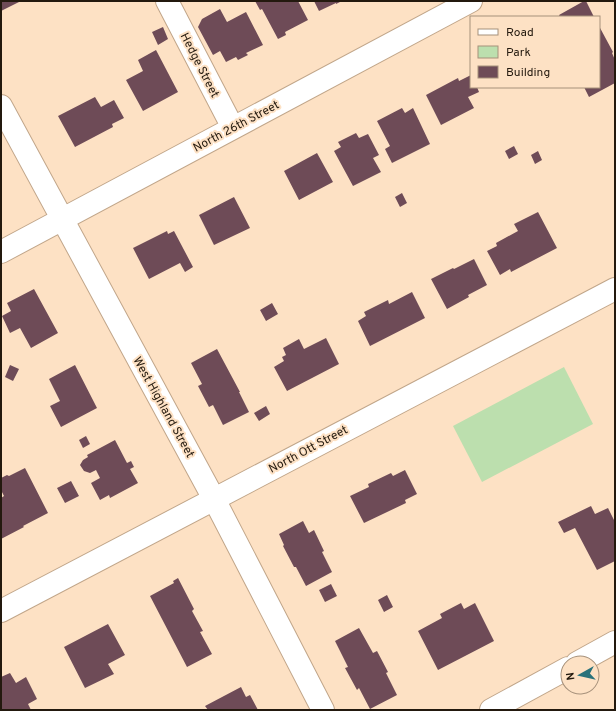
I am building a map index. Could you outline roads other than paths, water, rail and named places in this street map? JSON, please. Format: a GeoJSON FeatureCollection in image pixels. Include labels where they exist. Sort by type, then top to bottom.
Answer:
{"type":"FeatureCollection","features":[{"type":"Feature","properties":{"kind":"street","name":"Hedge Street"},"geometry":{"type":"LineString","coordinates":[[167,1],[233,128]]}},
{"type":"Feature","properties":{"kind":"street","name":"North 26th Street"},"geometry":{"type":"LineString","coordinates":[[1,252],[233,128],[448,6],[471,1]]}},
{"type":"Feature","properties":{"kind":"street","name":"West Highland Street"},"geometry":{"type":"LineString","coordinates":[[1,106],[214,499],[322,710]]}},
{"type":"Feature","properties":{"kind":"street","name":"North Ott Street"},"geometry":{"type":"LineString","coordinates":[[1,611],[615,288]]}},
{"type":"Feature","properties":{"kind":"street"},"geometry":{"type":"LineString","coordinates":[[591,655],[615,642]]}},
{"type":"Feature","properties":{"kind":"street"},"geometry":{"type":"LineString","coordinates":[[491,710],[560,672]]}}]}
